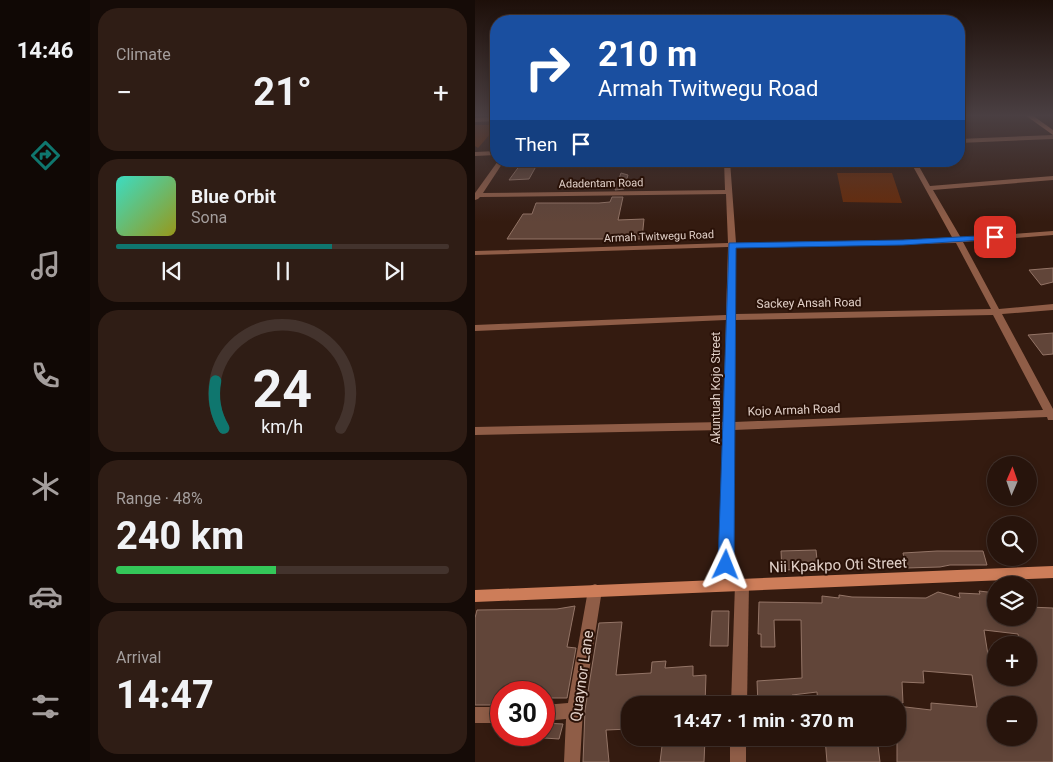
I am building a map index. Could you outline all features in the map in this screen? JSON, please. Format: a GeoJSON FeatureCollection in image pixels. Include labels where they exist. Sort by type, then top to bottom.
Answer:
{"type":"FeatureCollection","features":[{"type":"Feature","properties":{"kind":"street"},"geometry":{"type":"LineString","coordinates":[[475,154],[490,153]]}},
{"type":"Feature","properties":{"kind":"street"},"geometry":{"type":"LineString","coordinates":[[476,196],[497,167]]}},
{"type":"Feature","properties":{"kind":"street","name":"Akuntuah Kojo Street"},"geometry":{"type":"LineString","coordinates":[[725,585],[730,426],[732,245],[727,167]]}},
{"type":"Feature","properties":{"kind":"street"},"geometry":{"type":"LineString","coordinates":[[917,167],[1052,415]]}},
{"type":"Feature","properties":{"kind":"street"},"geometry":{"type":"LineString","coordinates":[[929,188],[1053,178]]}},
{"type":"Feature","properties":{"kind":"street","name":"Adadentam Road"},"geometry":{"type":"LineString","coordinates":[[476,196],[728,192]]}},
{"type":"Feature","properties":{"kind":"street","name":"Armah Twitwegu Road"},"geometry":{"type":"LineString","coordinates":[[475,253],[732,245],[903,243],[1053,233]]}},
{"type":"Feature","properties":{"kind":"street","name":"Sackey Ansah Road"},"geometry":{"type":"LineString","coordinates":[[475,328],[730,317],[996,312],[1053,307]]}},
{"type":"Feature","properties":{"kind":"street","name":"Kojo Armah Road"},"geometry":{"type":"LineString","coordinates":[[475,431],[730,426],[1052,415]]}},
{"type":"Feature","properties":{"kind":"street","name":"Nii Kpakpo Oti Street"},"geometry":{"type":"LineString","coordinates":[[475,596],[742,584],[929,579],[1053,572]]}},
{"type":"Feature","properties":{"kind":"street"},"geometry":{"type":"LineString","coordinates":[[739,696],[742,584]]}},
{"type":"Feature","properties":{"kind":"street","name":"Quaynor Lane"},"geometry":{"type":"LineString","coordinates":[[572,762],[575,710],[595,590]]}},
{"type":"Feature","properties":{"kind":"street"},"geometry":{"type":"LineString","coordinates":[[555,712],[575,710]]}},
{"type":"Feature","properties":{"kind":"street"},"geometry":{"type":"LineString","coordinates":[[476,718],[490,716]]}},
{"type":"Feature","properties":{"kind":"street"},"geometry":{"type":"LineString","coordinates":[[738,746],[738,762]]}},
{"type":"Feature","properties":{"kind":"shaded area"},"geometry":{"type":"Polygon","coordinates":[[[837,173],[892,173],[902,203],[843,202],[837,173]]]}},
{"type":"Feature","properties":{"kind":"building"},"geometry":{"type":"Polygon","coordinates":[[[519,167],[536,167],[529,179],[509,180],[519,167]]]}},
{"type":"Feature","properties":{"kind":"building"},"geometry":{"type":"Polygon","coordinates":[[[621,173],[628,175],[624,189],[615,190],[621,173]]]}},
{"type":"Feature","properties":{"kind":"building"},"geometry":{"type":"Polygon","coordinates":[[[612,197],[623,197],[618,220],[644,219],[642,239],[507,239],[523,214],[532,214],[536,203],[599,203],[610,202],[612,197]]]}},
{"type":"Feature","properties":{"kind":"building"},"geometry":{"type":"Polygon","coordinates":[[[1053,268],[1053,282],[1041,285],[1029,270],[1053,268]]]}},
{"type":"Feature","properties":{"kind":"building"},"geometry":{"type":"Polygon","coordinates":[[[1053,333],[1053,354],[1043,355],[1028,335],[1053,333]]]}},
{"type":"Feature","properties":{"kind":"building"},"geometry":{"type":"Polygon","coordinates":[[[816,550],[818,569],[782,570],[781,551],[816,550]]]}},
{"type":"Feature","properties":{"kind":"building"},"geometry":{"type":"Polygon","coordinates":[[[983,551],[987,565],[906,568],[903,553],[983,551]]]}},
{"type":"Feature","properties":{"kind":"building"},"geometry":{"type":"Polygon","coordinates":[[[979,591],[987,592],[987,626],[1037,626],[1037,607],[1053,608],[1053,762],[897,762],[897,746],[906,746],[906,707],[931,710],[931,703],[977,707],[972,675],[923,671],[924,683],[902,682],[903,696],[817,696],[817,692],[792,696],[758,696],[757,681],[802,678],[801,620],[774,620],[775,647],[761,647],[761,634],[758,634],[759,602],[822,603],[822,596],[839,598],[839,595],[852,597],[926,598],[938,592],[960,598],[959,593],[980,594],[979,591]]]}},
{"type":"Feature","properties":{"kind":"building"},"geometry":{"type":"Polygon","coordinates":[[[575,606],[567,647],[576,648],[567,698],[555,698],[555,681],[490,681],[490,705],[475,705],[475,618],[477,610],[557,609],[575,606]]]}},
{"type":"Feature","properties":{"kind":"building"},"geometry":{"type":"Polygon","coordinates":[[[712,611],[729,611],[728,646],[710,646],[712,611]]]}},
{"type":"Feature","properties":{"kind":"building"},"geometry":{"type":"Polygon","coordinates":[[[622,622],[616,675],[651,673],[652,662],[666,661],[665,668],[693,666],[693,676],[706,675],[705,696],[621,696],[621,729],[606,730],[609,762],[583,762],[585,710],[599,623],[622,622]]]}},
{"type":"Feature","properties":{"kind":"building"},"geometry":{"type":"Polygon","coordinates":[[[555,724],[563,724],[559,739],[555,739],[555,724]]]}},
{"type":"Feature","properties":{"kind":"building"},"geometry":{"type":"Polygon","coordinates":[[[662,746],[705,746],[704,762],[660,762],[662,746]]]}},
{"type":"Feature","properties":{"kind":"building"},"geometry":{"type":"Polygon","coordinates":[[[826,746],[878,746],[880,762],[827,762],[826,746]]]}},
{"type":"Feature","properties":{"kind":"route"},"geometry":{"type":"LineString","coordinates":[[726,565],[732,245],[938,242],[995,237]]}}]}
